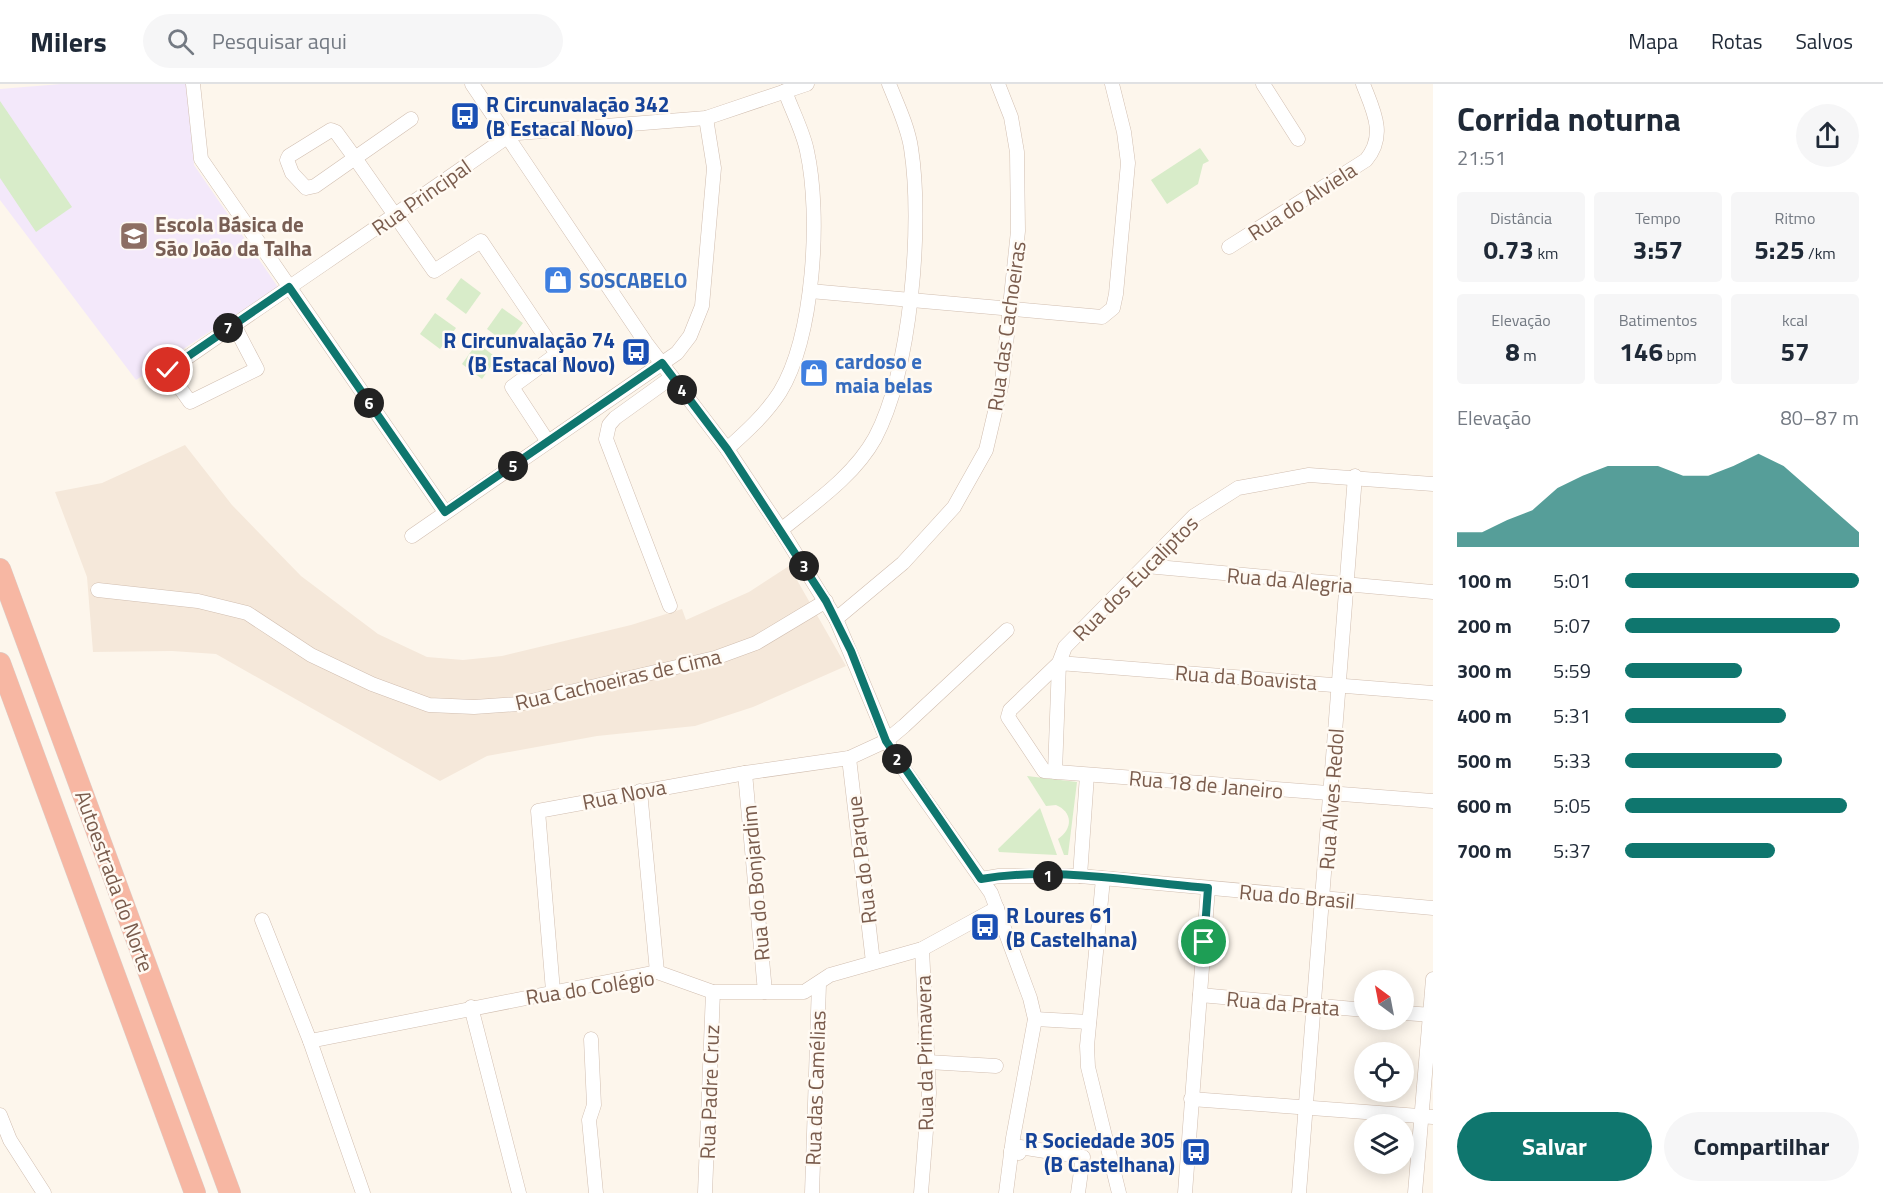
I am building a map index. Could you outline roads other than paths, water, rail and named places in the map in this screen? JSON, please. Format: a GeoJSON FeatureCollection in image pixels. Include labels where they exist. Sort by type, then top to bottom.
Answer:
{"type":"FeatureCollection","features":[{"type":"Feature","properties":{"kind":"highway","name":"Autoestrada do Norte"},"geometry":{"type":"LineString","coordinates":[[0,569],[230,1193]]}},
{"type":"Feature","properties":{"kind":"highway","name":"Autoestrada do Norte"},"geometry":{"type":"LineString","coordinates":[[0,663],[195,1193]]}},
{"type":"Feature","properties":{"kind":"street"},"geometry":{"type":"LineString","coordinates":[[193,84],[201,159],[445,512]]}},
{"type":"Feature","properties":{"kind":"street"},"geometry":{"type":"LineString","coordinates":[[472,84],[662,363],[727,449],[781,530],[836,619],[886,741],[981,879],[997,908],[1030,998],[1035,1019],[1011,1152],[1006,1193]]}},
{"type":"Feature","properties":{"kind":"street","name":"Rua Principal"},"geometry":{"type":"LineString","coordinates":[[234,325],[257,369],[190,402],[168,370],[507,137],[518,133],[706,118],[807,84]]}},
{"type":"Feature","properties":{"kind":"street"},"geometry":{"type":"LineString","coordinates":[[781,530],[844,477],[874,439],[897,385],[909,301],[917,197],[911,145],[889,84]]}},
{"type":"Feature","properties":{"kind":"street","name":"Rua das Cachoeiras"},"geometry":{"type":"LineString","coordinates":[[836,619],[903,562],[954,507],[986,450],[1002,382],[1018,231],[1017,152],[1011,117],[998,84]]}},
{"type":"Feature","properties":{"kind":"street"},"geometry":{"type":"LineString","coordinates":[[810,291],[909,301],[1011,307],[1102,317],[1113,308],[1123,233],[1128,163],[1124,132],[1112,84]]}},
{"type":"Feature","properties":{"kind":"street"},"geometry":{"type":"LineString","coordinates":[[1263,84],[1298,139]]}},
{"type":"Feature","properties":{"kind":"street","name":"Rua do Alviela"},"geometry":{"type":"LineString","coordinates":[[1229,247],[1366,160],[1373,152],[1378,129],[1363,84]]}},
{"type":"Feature","properties":{"kind":"street"},"geometry":{"type":"LineString","coordinates":[[727,449],[753,426],[779,393],[795,363],[810,291],[814,197],[807,150],[785,91]]}},
{"type":"Feature","properties":{"kind":"street"},"geometry":{"type":"LineString","coordinates":[[412,536],[677,353],[690,336],[702,306],[714,168],[706,118]]}},
{"type":"Feature","properties":{"kind":"street"},"geometry":{"type":"LineString","coordinates":[[411,119],[355,158],[309,188],[301,184],[287,164],[289,156],[331,129],[336,132],[355,158],[434,271],[481,241],[557,354],[512,387],[548,442]]}},
{"type":"Feature","properties":{"kind":"street"},"geometry":{"type":"LineString","coordinates":[[670,606],[606,439],[609,425],[615,418],[672,377]]}},
{"type":"Feature","properties":{"kind":"street","name":"Rua dos Eucaliptos"},"geometry":{"type":"LineString","coordinates":[[1055,772],[1044,771],[1008,717],[1010,710],[1059,663],[1065,647],[1194,516],[1238,488],[1309,475],[1355,476],[1433,484]]}},
{"type":"Feature","properties":{"kind":"street","name":"Rua Alves Redol"},"geometry":{"type":"LineString","coordinates":[[1299,1193],[1355,476]]}},
{"type":"Feature","properties":{"kind":"street","name":"Rua da Alegria"},"geometry":{"type":"LineString","coordinates":[[1146,566],[1433,592]]}},
{"type":"Feature","properties":{"kind":"street","name":"Rua Cachoeiras de Cima"},"geometry":{"type":"LineString","coordinates":[[98,590],[198,602],[247,613],[311,655],[372,684],[429,705],[474,707],[519,704],[715,658],[756,643],[826,601]]}},
{"type":"Feature","properties":{"kind":"street","name":"Rua Nova"},"geometry":{"type":"LineString","coordinates":[[553,991],[538,811],[640,790],[849,758],[886,741],[1007,630]]}},
{"type":"Feature","properties":{"kind":"street"},"geometry":{"type":"LineString","coordinates":[[1055,772],[1059,663]]}},
{"type":"Feature","properties":{"kind":"street","name":"Rua da Boavista"},"geometry":{"type":"LineString","coordinates":[[1059,663],[1433,693]]}},
{"type":"Feature","properties":{"kind":"street","name":"Rua do Parque"},"geometry":{"type":"LineString","coordinates":[[849,758],[873,962]]}},
{"type":"Feature","properties":{"kind":"street","name":"Rua 18 de Janeiro"},"geometry":{"type":"LineString","coordinates":[[1055,772],[1331,795],[1433,801]]}},
{"type":"Feature","properties":{"kind":"street","name":"Rua do Bonjardim"},"geometry":{"type":"LineString","coordinates":[[745,773],[765,992]]}},
{"type":"Feature","properties":{"kind":"street"},"geometry":{"type":"LineString","coordinates":[[1080,876],[1087,775]]}},
{"type":"Feature","properties":{"kind":"street"},"geometry":{"type":"LineString","coordinates":[[640,790],[657,972]]}},
{"type":"Feature","properties":{"kind":"street","name":"Rua do Brasil"},"geometry":{"type":"LineString","coordinates":[[981,879],[999,876],[1080,876],[1433,908]]}},
{"type":"Feature","properties":{"kind":"street"},"geometry":{"type":"LineString","coordinates":[[1103,879],[1089,1022],[1088,1067],[1119,1193]]}},
{"type":"Feature","properties":{"kind":"street"},"geometry":{"type":"LineString","coordinates":[[1185,1193],[1208,888]]}},
{"type":"Feature","properties":{"kind":"street","name":"Rua do Colégio"},"geometry":{"type":"LineString","coordinates":[[310,1041],[471,1007],[657,972],[713,992],[804,992],[830,975],[922,950],[997,908]]}},
{"type":"Feature","properties":{"kind":"street"},"geometry":{"type":"LineString","coordinates":[[262,920],[310,1041],[363,1193]]}},
{"type":"Feature","properties":{"kind":"street","name":"Rua da Primavera"},"geometry":{"type":"LineString","coordinates":[[921,1193],[929,1093],[922,950]]}},
{"type":"Feature","properties":{"kind":"street"},"geometry":{"type":"LineString","coordinates":[[1415,1193],[1427,1117],[1433,979]]}},
{"type":"Feature","properties":{"kind":"street","name":"Rua das Camélias"},"geometry":{"type":"LineString","coordinates":[[812,1193],[819,984]]}},
{"type":"Feature","properties":{"kind":"street","name":"Rua Padre Cruz"},"geometry":{"type":"LineString","coordinates":[[705,1193],[713,992]]}},
{"type":"Feature","properties":{"kind":"street","name":"Rua da Prata"},"geometry":{"type":"LineString","coordinates":[[1200,996],[1354,1009]]}},
{"type":"Feature","properties":{"kind":"street"},"geometry":{"type":"LineString","coordinates":[[471,1007],[519,1193]]}},
{"type":"Feature","properties":{"kind":"street"},"geometry":{"type":"LineString","coordinates":[[1414,1014],[1432,1015]]}},
{"type":"Feature","properties":{"kind":"street"},"geometry":{"type":"LineString","coordinates":[[1035,1019],[1089,1022]]}},
{"type":"Feature","properties":{"kind":"street"},"geometry":{"type":"LineString","coordinates":[[591,1039],[594,1105],[589,1120],[596,1193]]}},
{"type":"Feature","properties":{"kind":"street"},"geometry":{"type":"LineString","coordinates":[[928,1062],[996,1066]]}},
{"type":"Feature","properties":{"kind":"street"},"geometry":{"type":"LineString","coordinates":[[1191,1099],[1427,1117]]}},
{"type":"Feature","properties":{"kind":"street"},"geometry":{"type":"LineString","coordinates":[[0,1115],[10,1140],[44,1193]]}},
{"type":"Feature","properties":{"kind":"street"},"geometry":{"type":"LineString","coordinates":[[1011,1152],[1019,1153],[1020,1147],[1083,1157],[1078,1193]]}},
{"type":"Feature","properties":{"kind":"place","name":"R Circunvalação 342 (B Estacal Novo)"},"geometry":{"type":"Point","coordinates":[465,116]}},
{"type":"Feature","properties":{"kind":"place","name":"Escola Básica de São João da Talha"},"geometry":{"type":"Point","coordinates":[134,236]}},
{"type":"Feature","properties":{"kind":"place","name":"SOSCABELO"},"geometry":{"type":"Point","coordinates":[558,280]}},
{"type":"Feature","properties":{"kind":"place","name":"R Circunvalação 74 (B Estacal Novo)"},"geometry":{"type":"Point","coordinates":[636,352]}},
{"type":"Feature","properties":{"kind":"place","name":"cardoso e maia belas"},"geometry":{"type":"Point","coordinates":[814,373]}},
{"type":"Feature","properties":{"kind":"place","name":"R Loures 61 (B Castelhana)"},"geometry":{"type":"Point","coordinates":[985,927]}},
{"type":"Feature","properties":{"kind":"place","name":"R Sociedade 305 (B Castelhana)"},"geometry":{"type":"Point","coordinates":[1196,1152]}}]}
